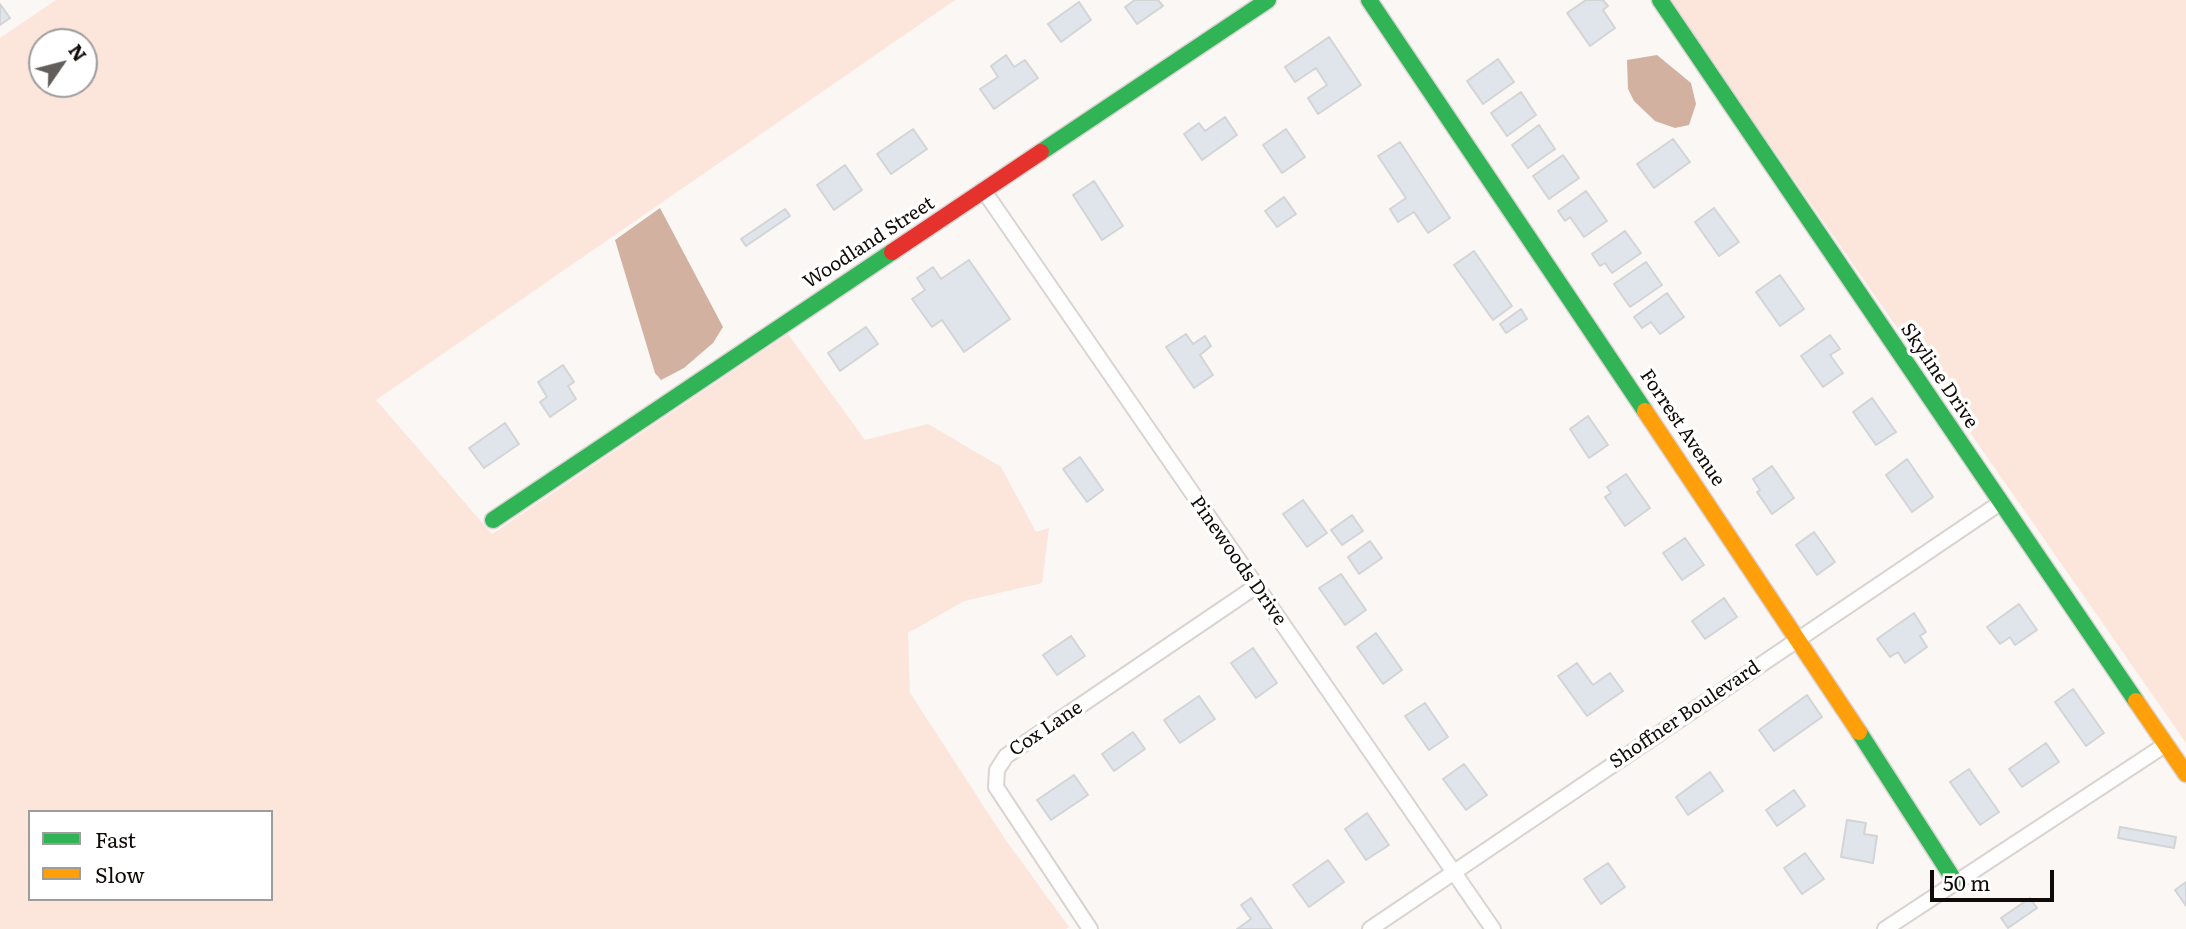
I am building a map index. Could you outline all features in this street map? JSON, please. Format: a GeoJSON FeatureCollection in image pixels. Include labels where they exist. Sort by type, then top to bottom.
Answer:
{"type":"FeatureCollection","features":[{"type":"Feature","properties":{"kind":"street","name":"Woodland Street"},"geometry":{"type":"LineString","coordinates":[[492,520],[1268,0]]}},
{"type":"Feature","properties":{"kind":"street","name":"Forrest Avenue"},"geometry":{"type":"LineString","coordinates":[[1368,0],[1798,638],[1956,883]]}},
{"type":"Feature","properties":{"kind":"street","name":"Skyline Drive"},"geometry":{"type":"LineString","coordinates":[[1660,0],[2186,774]]}},
{"type":"Feature","properties":{"kind":"street","name":"Pinewoods Drive"},"geometry":{"type":"LineString","coordinates":[[985,191],[1255,587],[1493,929]]}},
{"type":"Feature","properties":{"kind":"street","name":"Shoffner Boulevard"},"geometry":{"type":"LineString","coordinates":[[1370,929],[2000,503]]}},
{"type":"Feature","properties":{"kind":"street","name":"Cox Lane"},"geometry":{"type":"LineString","coordinates":[[1090,929],[996,788],[997,770],[1006,756],[1255,587]]}},
{"type":"Feature","properties":{"kind":"street"},"geometry":{"type":"LineString","coordinates":[[1885,929],[2165,745]]}},
{"type":"Feature","properties":{"kind":"shaded area"},"geometry":{"type":"Polygon","coordinates":[[[56,0],[955,0],[376,400],[492,534],[788,334],[865,440],[928,424],[1001,467],[1036,532],[1049,528],[1042,583],[964,601],[908,633],[910,693],[1005,839],[1069,927],[0,929],[0,38],[56,0]]]}},
{"type":"Feature","properties":{"kind":"shaded area"},"geometry":{"type":"Polygon","coordinates":[[[1671,0],[2186,0],[2186,743],[1743,106],[1671,0]]]}},
{"type":"Feature","properties":{"kind":"shaded area"},"geometry":{"type":"Polygon","coordinates":[[[1657,55],[1691,83],[1696,104],[1689,125],[1675,128],[1655,121],[1634,101],[1628,89],[1627,60],[1657,55]]]}},
{"type":"Feature","properties":{"kind":"shaded area"},"geometry":{"type":"Polygon","coordinates":[[[660,208],[723,327],[713,343],[684,368],[661,380],[655,373],[615,240],[660,208]]]}},
{"type":"Feature","properties":{"kind":"building"},"geometry":{"type":"Polygon","coordinates":[[[1135,0],[1158,0],[1163,6],[1137,24],[1125,7],[1135,0]]]}},
{"type":"Feature","properties":{"kind":"building"},"geometry":{"type":"Polygon","coordinates":[[[1586,0],[1603,0],[1608,6],[1603,10],[1615,28],[1590,46],[1567,13],[1586,0]]]}},
{"type":"Feature","properties":{"kind":"building"},"geometry":{"type":"Polygon","coordinates":[[[1079,2],[1091,20],[1061,42],[1048,24],[1079,2]]]}},
{"type":"Feature","properties":{"kind":"building"},"geometry":{"type":"Polygon","coordinates":[[[0,4],[10,18],[0,25],[0,4]]]}},
{"type":"Feature","properties":{"kind":"building"},"geometry":{"type":"Polygon","coordinates":[[[1329,37],[1361,85],[1318,114],[1308,98],[1327,85],[1316,68],[1295,82],[1285,67],[1329,37]]]}},
{"type":"Feature","properties":{"kind":"building"},"geometry":{"type":"Polygon","coordinates":[[[1006,55],[1014,67],[1025,60],[1038,78],[994,109],[980,89],[998,77],[991,66],[1006,55]]]}},
{"type":"Feature","properties":{"kind":"building"},"geometry":{"type":"Polygon","coordinates":[[[1498,59],[1514,82],[1483,104],[1467,81],[1498,59]]]}},
{"type":"Feature","properties":{"kind":"building"},"geometry":{"type":"Polygon","coordinates":[[[1521,92],[1536,115],[1507,136],[1491,113],[1521,92]]]}},
{"type":"Feature","properties":{"kind":"building"},"geometry":{"type":"Polygon","coordinates":[[[1225,117],[1237,135],[1202,160],[1184,134],[1199,123],[1205,131],[1225,117]]]}},
{"type":"Feature","properties":{"kind":"building"},"geometry":{"type":"Polygon","coordinates":[[[1539,125],[1555,149],[1528,168],[1512,145],[1539,125]]]}},
{"type":"Feature","properties":{"kind":"building"},"geometry":{"type":"Polygon","coordinates":[[[913,129],[927,149],[891,174],[877,154],[913,129]]]}},
{"type":"Feature","properties":{"kind":"building"},"geometry":{"type":"Polygon","coordinates":[[[1286,129],[1305,157],[1282,173],[1263,145],[1286,129]]]}},
{"type":"Feature","properties":{"kind":"building"},"geometry":{"type":"Polygon","coordinates":[[[1673,139],[1690,162],[1654,188],[1637,164],[1673,139]]]}},
{"type":"Feature","properties":{"kind":"building"},"geometry":{"type":"Polygon","coordinates":[[[1400,142],[1450,218],[1428,233],[1414,212],[1398,222],[1390,209],[1406,198],[1378,156],[1400,142]]]}},
{"type":"Feature","properties":{"kind":"building"},"geometry":{"type":"Polygon","coordinates":[[[1563,155],[1579,178],[1549,199],[1533,176],[1563,155]]]}},
{"type":"Feature","properties":{"kind":"building"},"geometry":{"type":"Polygon","coordinates":[[[845,165],[862,190],[834,210],[817,185],[845,165]]]}},
{"type":"Feature","properties":{"kind":"building"},"geometry":{"type":"Polygon","coordinates":[[[1094,181],[1123,226],[1102,240],[1073,195],[1094,181]]]}},
{"type":"Feature","properties":{"kind":"building"},"geometry":{"type":"Polygon","coordinates":[[[1586,191],[1607,221],[1584,237],[1570,217],[1565,221],[1558,211],[1586,191]]]}},
{"type":"Feature","properties":{"kind":"building"},"geometry":{"type":"Polygon","coordinates":[[[1284,197],[1296,214],[1277,227],[1265,211],[1284,197]]]}},
{"type":"Feature","properties":{"kind":"building"},"geometry":{"type":"Polygon","coordinates":[[[1714,208],[1739,242],[1719,256],[1695,222],[1714,208]]]}},
{"type":"Feature","properties":{"kind":"building"},"geometry":{"type":"Polygon","coordinates":[[[785,209],[790,216],[746,246],[741,239],[785,209]]]}},
{"type":"Feature","properties":{"kind":"building"},"geometry":{"type":"Polygon","coordinates":[[[1625,231],[1641,253],[1612,273],[1605,263],[1600,266],[1592,254],[1625,231]]]}},
{"type":"Feature","properties":{"kind":"building"},"geometry":{"type":"Polygon","coordinates":[[[1474,251],[1512,306],[1493,320],[1454,265],[1474,251]]]}},
{"type":"Feature","properties":{"kind":"building"},"geometry":{"type":"Polygon","coordinates":[[[969,260],[1010,319],[964,352],[942,320],[932,327],[912,299],[925,290],[917,278],[933,267],[941,279],[969,260]]]}},
{"type":"Feature","properties":{"kind":"building"},"geometry":{"type":"Polygon","coordinates":[[[1646,262],[1662,285],[1630,307],[1614,284],[1646,262]]]}},
{"type":"Feature","properties":{"kind":"building"},"geometry":{"type":"Polygon","coordinates":[[[1780,275],[1804,309],[1780,326],[1756,292],[1780,275]]]}},
{"type":"Feature","properties":{"kind":"building"},"geometry":{"type":"Polygon","coordinates":[[[1667,293],[1684,317],[1660,334],[1651,322],[1642,328],[1634,317],[1667,293]]]}},
{"type":"Feature","properties":{"kind":"building"},"geometry":{"type":"Polygon","coordinates":[[[1521,309],[1527,319],[1506,333],[1500,324],[1521,309]]]}},
{"type":"Feature","properties":{"kind":"building"},"geometry":{"type":"Polygon","coordinates":[[[866,327],[878,344],[840,371],[828,353],[866,327]]]}},
{"type":"Feature","properties":{"kind":"building"},"geometry":{"type":"Polygon","coordinates":[[[1186,334],[1193,344],[1205,336],[1211,346],[1200,355],[1213,375],[1194,388],[1166,347],[1186,334]]]}},
{"type":"Feature","properties":{"kind":"building"},"geometry":{"type":"Polygon","coordinates":[[[1830,335],[1840,349],[1830,355],[1843,373],[1823,387],[1801,356],[1830,335]]]}},
{"type":"Feature","properties":{"kind":"building"},"geometry":{"type":"Polygon","coordinates":[[[563,365],[574,382],[568,386],[576,399],[550,417],[540,402],[547,397],[538,382],[563,365]]]}},
{"type":"Feature","properties":{"kind":"building"},"geometry":{"type":"Polygon","coordinates":[[[1872,398],[1896,432],[1876,445],[1853,412],[1872,398]]]}},
{"type":"Feature","properties":{"kind":"building"},"geometry":{"type":"Polygon","coordinates":[[[1588,416],[1608,445],[1589,458],[1570,429],[1588,416]]]}},
{"type":"Feature","properties":{"kind":"building"},"geometry":{"type":"Polygon","coordinates":[[[505,423],[519,444],[484,468],[469,448],[505,423]]]}},
{"type":"Feature","properties":{"kind":"building"},"geometry":{"type":"Polygon","coordinates":[[[1080,457],[1103,490],[1087,502],[1063,469],[1080,457]]]}},
{"type":"Feature","properties":{"kind":"building"},"geometry":{"type":"Polygon","coordinates":[[[1907,459],[1933,497],[1912,512],[1886,475],[1907,459]]]}},
{"type":"Feature","properties":{"kind":"building"},"geometry":{"type":"Polygon","coordinates":[[[1772,466],[1794,498],[1772,514],[1757,492],[1760,490],[1753,479],[1772,466]]]}},
{"type":"Feature","properties":{"kind":"building"},"geometry":{"type":"Polygon","coordinates":[[[1626,474],[1650,508],[1625,526],[1605,497],[1611,493],[1607,487],[1626,474]]]}},
{"type":"Feature","properties":{"kind":"building"},"geometry":{"type":"Polygon","coordinates":[[[1303,500],[1327,533],[1307,547],[1283,514],[1303,500]]]}},
{"type":"Feature","properties":{"kind":"building"},"geometry":{"type":"Polygon","coordinates":[[[1352,515],[1363,531],[1342,545],[1331,530],[1352,515]]]}},
{"type":"Feature","properties":{"kind":"building"},"geometry":{"type":"Polygon","coordinates":[[[1814,532],[1835,562],[1817,575],[1796,545],[1814,532]]]}},
{"type":"Feature","properties":{"kind":"building"},"geometry":{"type":"Polygon","coordinates":[[[1685,538],[1704,565],[1682,580],[1663,553],[1685,538]]]}},
{"type":"Feature","properties":{"kind":"building"},"geometry":{"type":"Polygon","coordinates":[[[1370,541],[1382,558],[1359,574],[1348,557],[1370,541]]]}},
{"type":"Feature","properties":{"kind":"building"},"geometry":{"type":"Polygon","coordinates":[[[1341,574],[1366,610],[1345,625],[1319,588],[1341,574]]]}},
{"type":"Feature","properties":{"kind":"building"},"geometry":{"type":"Polygon","coordinates":[[[1724,598],[1737,617],[1705,639],[1692,621],[1724,598]]]}},
{"type":"Feature","properties":{"kind":"building"},"geometry":{"type":"Polygon","coordinates":[[[2019,604],[2037,630],[2015,645],[2010,637],[2000,644],[1987,627],[2019,604]]]}},
{"type":"Feature","properties":{"kind":"building"},"geometry":{"type":"Polygon","coordinates":[[[1914,613],[1926,632],[1920,636],[1927,647],[1905,663],[1898,652],[1890,657],[1877,639],[1914,613]]]}},
{"type":"Feature","properties":{"kind":"building"},"geometry":{"type":"Polygon","coordinates":[[[1376,633],[1402,670],[1383,684],[1357,647],[1376,633]]]}},
{"type":"Feature","properties":{"kind":"building"},"geometry":{"type":"Polygon","coordinates":[[[1071,636],[1085,656],[1057,675],[1043,655],[1071,636]]]}},
{"type":"Feature","properties":{"kind":"building"},"geometry":{"type":"Polygon","coordinates":[[[1253,648],[1277,683],[1256,698],[1231,663],[1253,648]]]}},
{"type":"Feature","properties":{"kind":"building"},"geometry":{"type":"Polygon","coordinates":[[[1577,663],[1593,685],[1610,673],[1623,691],[1587,716],[1558,676],[1577,663]]]}},
{"type":"Feature","properties":{"kind":"building"},"geometry":{"type":"Polygon","coordinates":[[[2073,689],[2104,733],[2086,746],[2055,702],[2073,689]]]}},
{"type":"Feature","properties":{"kind":"building"},"geometry":{"type":"Polygon","coordinates":[[[1807,695],[1822,717],[1774,751],[1759,730],[1807,695]]]}},
{"type":"Feature","properties":{"kind":"building"},"geometry":{"type":"Polygon","coordinates":[[[1199,696],[1215,719],[1180,743],[1164,720],[1199,696]]]}},
{"type":"Feature","properties":{"kind":"building"},"geometry":{"type":"Polygon","coordinates":[[[1425,703],[1448,737],[1429,750],[1405,716],[1425,703]]]}},
{"type":"Feature","properties":{"kind":"building"},"geometry":{"type":"Polygon","coordinates":[[[1133,732],[1145,749],[1114,771],[1102,754],[1133,732]]]}},
{"type":"Feature","properties":{"kind":"building"},"geometry":{"type":"Polygon","coordinates":[[[2046,743],[2059,762],[2022,787],[2009,769],[2046,743]]]}},
{"type":"Feature","properties":{"kind":"building"},"geometry":{"type":"Polygon","coordinates":[[[1464,764],[1487,795],[1466,810],[1443,779],[1464,764]]]}},
{"type":"Feature","properties":{"kind":"building"},"geometry":{"type":"Polygon","coordinates":[[[1969,769],[1999,812],[1980,825],[1950,782],[1969,769]]]}},
{"type":"Feature","properties":{"kind":"building"},"geometry":{"type":"Polygon","coordinates":[[[1710,772],[1723,791],[1688,815],[1676,797],[1710,772]]]}},
{"type":"Feature","properties":{"kind":"building"},"geometry":{"type":"Polygon","coordinates":[[[1074,775],[1088,795],[1051,820],[1037,800],[1074,775]]]}},
{"type":"Feature","properties":{"kind":"building"},"geometry":{"type":"Polygon","coordinates":[[[1794,790],[1805,806],[1777,826],[1766,810],[1794,790]]]}},
{"type":"Feature","properties":{"kind":"building"},"geometry":{"type":"Polygon","coordinates":[[[1367,813],[1389,845],[1366,860],[1345,829],[1367,813]]]}},
{"type":"Feature","properties":{"kind":"building"},"geometry":{"type":"Polygon","coordinates":[[[1847,820],[1866,823],[1864,834],[1877,836],[1873,863],[1841,857],[1847,820]]]}},
{"type":"Feature","properties":{"kind":"building"},"geometry":{"type":"Polygon","coordinates":[[[2120,827],[2176,837],[2174,848],[2118,838],[2120,827]]]}},
{"type":"Feature","properties":{"kind":"building"},"geometry":{"type":"Polygon","coordinates":[[[1805,853],[1824,879],[1802,894],[1784,868],[1805,853]]]}},
{"type":"Feature","properties":{"kind":"building"},"geometry":{"type":"Polygon","coordinates":[[[1328,860],[1344,882],[1309,907],[1293,885],[1328,860]]]}},
{"type":"Feature","properties":{"kind":"building"},"geometry":{"type":"Polygon","coordinates":[[[1608,863],[1625,887],[1601,904],[1584,879],[1608,863]]]}},
{"type":"Feature","properties":{"kind":"building"},"geometry":{"type":"Polygon","coordinates":[[[2186,882],[2186,906],[2175,890],[2186,882]]]}},
{"type":"Feature","properties":{"kind":"building"},"geometry":{"type":"Polygon","coordinates":[[[1251,898],[1272,929],[1237,929],[1251,919],[1241,905],[1251,898]]]}},
{"type":"Feature","properties":{"kind":"building"},"geometry":{"type":"Polygon","coordinates":[[[2030,898],[2037,908],[2008,928],[2001,918],[2030,898]]]}},
{"type":"Feature","properties":{"kind":"traffic: fast"},"geometry":{"type":"LineString","coordinates":[[1041,152],[1268,0]]}},
{"type":"Feature","properties":{"kind":"traffic: fast"},"geometry":{"type":"LineString","coordinates":[[1369,0],[1645,411]]}},
{"type":"Feature","properties":{"kind":"traffic: fast"},"geometry":{"type":"LineString","coordinates":[[1660,0],[2136,701]]}},
{"type":"Feature","properties":{"kind":"traffic: fast"},"geometry":{"type":"LineString","coordinates":[[493,520],[892,252]]}},
{"type":"Feature","properties":{"kind":"traffic: fast"},"geometry":{"type":"LineString","coordinates":[[1859,732],[1956,883]]}},
{"type":"Feature","properties":{"kind":"traffic: slow"},"geometry":{"type":"LineString","coordinates":[[1645,411],[1859,732]]}},
{"type":"Feature","properties":{"kind":"traffic: slow"},"geometry":{"type":"LineString","coordinates":[[2136,701],[2186,774]]}},
{"type":"Feature","properties":{"kind":"traffic: jam"},"geometry":{"type":"LineString","coordinates":[[892,252],[1041,152]]}}]}
